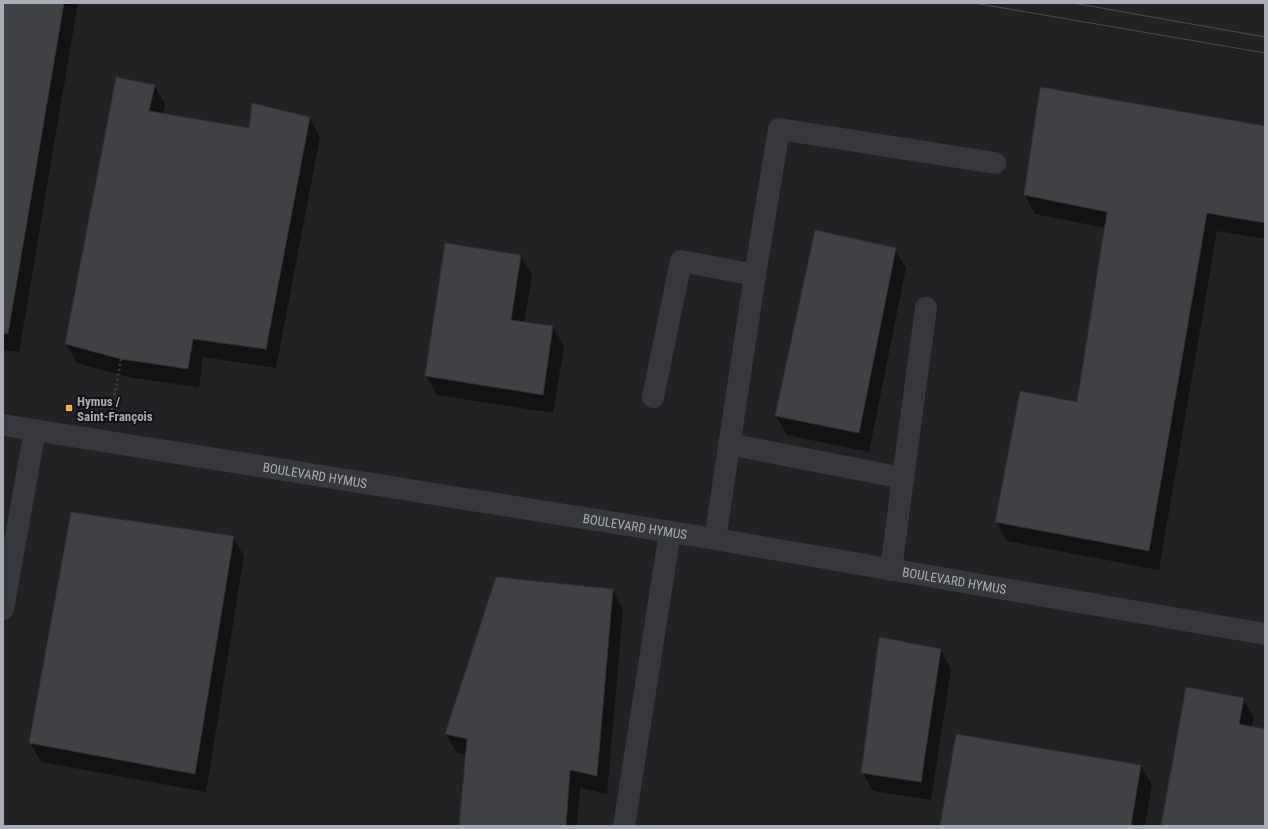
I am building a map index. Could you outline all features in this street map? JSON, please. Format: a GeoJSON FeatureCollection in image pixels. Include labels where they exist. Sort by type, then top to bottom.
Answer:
{"type":"FeatureCollection","features":[{"type":"Feature","properties":{"kind":"street"},"geometry":{"type":"LineString","coordinates":[[715,539],[779,129],[995,163]]}},
{"type":"Feature","properties":{"kind":"street"},"geometry":{"type":"LineString","coordinates":[[653,397],[681,261],[756,275]]}},
{"type":"Feature","properties":{"kind":"street"},"geometry":{"type":"LineString","coordinates":[[892,570],[926,308]]}},
{"type":"Feature","properties":{"kind":"street","name":"BOULEVARD HYMUS"},"geometry":{"type":"LineString","coordinates":[[3,425],[715,539],[1265,634]]}},
{"type":"Feature","properties":{"kind":"street"},"geometry":{"type":"LineString","coordinates":[[3,609],[35,430]]}},
{"type":"Feature","properties":{"kind":"street"},"geometry":{"type":"LineString","coordinates":[[729,444],[903,478]]}},
{"type":"Feature","properties":{"kind":"street"},"geometry":{"type":"LineString","coordinates":[[624,826],[670,532]]}},
{"type":"Feature","properties":{"kind":"path"},"geometry":{"type":"LineString","coordinates":[[110,415],[121,359]]}},
{"type":"Feature","properties":{"kind":"shaded area"},"geometry":{"type":"Polygon","coordinates":[[[3,3],[1265,3],[1265,826],[3,826],[3,3]]]}},
{"type":"Feature","properties":{"kind":"building"},"geometry":{"type":"Polygon","coordinates":[[[3,3],[64,3],[8,334],[3,333],[3,3]]]}},
{"type":"Feature","properties":{"kind":"building"},"geometry":{"type":"Polygon","coordinates":[[[116,77],[155,85],[149,111],[249,128],[252,103],[310,117],[266,349],[193,339],[188,369],[121,359],[65,344],[116,77]]]}},
{"type":"Feature","properties":{"kind":"building"},"geometry":{"type":"Polygon","coordinates":[[[1040,87],[1265,126],[1265,223],[1207,213],[1149,551],[995,522],[1020,391],[1077,402],[1107,212],[1024,195],[1040,87]]]}},
{"type":"Feature","properties":{"kind":"building"},"geometry":{"type":"Polygon","coordinates":[[[815,230],[896,248],[859,433],[775,416],[815,230]]]}},
{"type":"Feature","properties":{"kind":"building"},"geometry":{"type":"Polygon","coordinates":[[[445,243],[521,255],[511,320],[553,326],[543,395],[425,376],[445,243]]]}},
{"type":"Feature","properties":{"kind":"building"},"geometry":{"type":"Polygon","coordinates":[[[71,512],[234,536],[195,774],[29,743],[71,512]]]}},
{"type":"Feature","properties":{"kind":"building"},"geometry":{"type":"Polygon","coordinates":[[[496,577],[613,589],[597,776],[570,770],[566,826],[459,826],[467,739],[445,734],[496,577]]]}},
{"type":"Feature","properties":{"kind":"building"},"geometry":{"type":"Polygon","coordinates":[[[879,637],[941,649],[921,782],[861,773],[879,637]]]}},
{"type":"Feature","properties":{"kind":"building"},"geometry":{"type":"Polygon","coordinates":[[[1186,687],[1244,698],[1239,724],[1265,729],[1265,826],[1161,826],[1186,687]]]}},
{"type":"Feature","properties":{"kind":"building"},"geometry":{"type":"Polygon","coordinates":[[[956,734],[1141,765],[1131,826],[940,826],[956,734]]]}},
{"type":"Feature","properties":{"kind":"tram line"},"geometry":{"type":"LineString","coordinates":[[974,3],[1265,53]]}},
{"type":"Feature","properties":{"kind":"tram line"},"geometry":{"type":"LineString","coordinates":[[1073,3],[1265,37]]}},
{"type":"Feature","properties":{"kind":"place","name":"Hymus / Saint-François"},"geometry":{"type":"Point","coordinates":[69,408]}}]}
